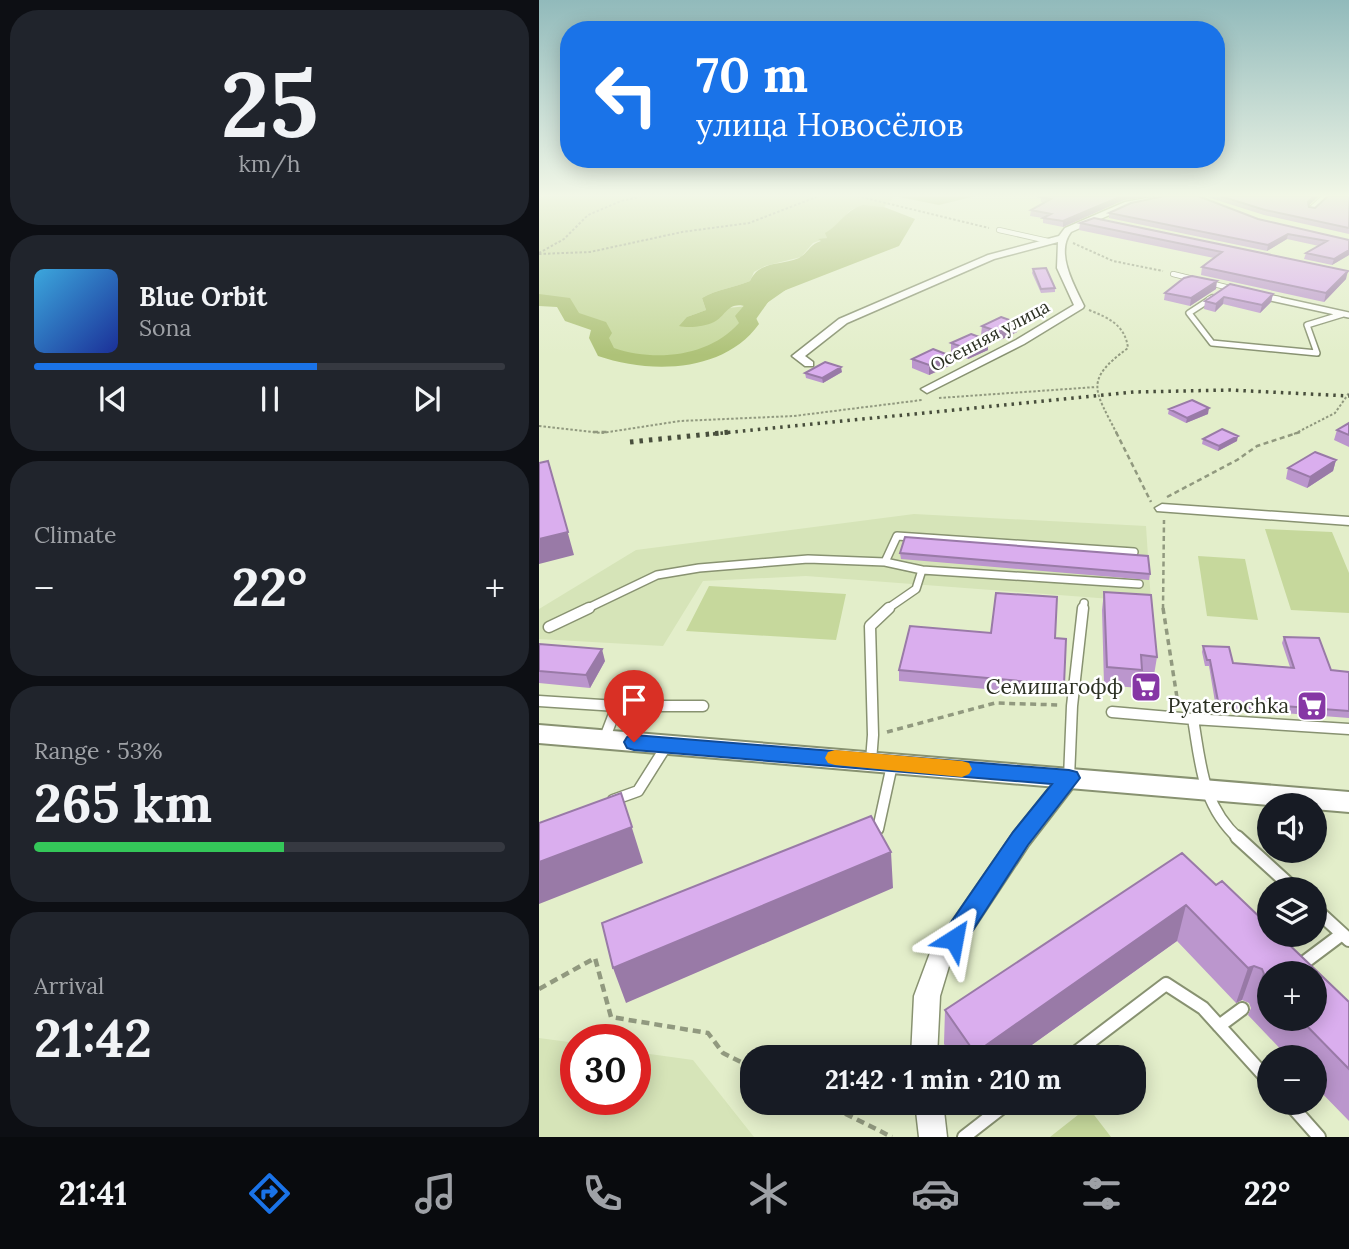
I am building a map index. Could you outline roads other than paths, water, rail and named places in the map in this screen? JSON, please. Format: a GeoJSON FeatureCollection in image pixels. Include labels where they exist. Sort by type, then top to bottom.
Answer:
{"type":"FeatureCollection","features":[{"type":"Feature","properties":{"kind":"street"},"geometry":{"type":"LineString","coordinates":[[809,364],[799,356],[843,321],[991,257],[1019,249]]}},
{"type":"Feature","properties":{"kind":"street","name":"Осенняя улица"},"geometry":{"type":"LineString","coordinates":[[927,389],[1020,342],[1079,306],[1062,268],[1063,249]]}},
{"type":"Feature","properties":{"kind":"street"},"geometry":{"type":"LineString","coordinates":[[1162,508],[1349,521]]}},
{"type":"Feature","properties":{"kind":"street"},"geometry":{"type":"LineString","coordinates":[[539,734],[1349,802]]}},
{"type":"Feature","properties":{"kind":"street"},"geometry":{"type":"LineString","coordinates":[[925,1045],[927,996],[939,961],[1021,839],[1069,778]]}},
{"type":"Feature","properties":{"kind":"street"},"geometry":{"type":"LineString","coordinates":[[930,1115],[933,1137]]}},
{"type":"Feature","properties":{"kind":"lane"},"geometry":{"type":"LineString","coordinates":[[1173,274],[1240,290]]}},
{"type":"Feature","properties":{"kind":"lane"},"geometry":{"type":"LineString","coordinates":[[1227,287],[1189,313],[1212,343],[1317,354],[1307,325],[1346,315]]}},
{"type":"Feature","properties":{"kind":"lane"},"geometry":{"type":"LineString","coordinates":[[1253,293],[1346,315]]}},
{"type":"Feature","properties":{"kind":"lane"},"geometry":{"type":"LineString","coordinates":[[885,562],[897,536],[1134,552]]}},
{"type":"Feature","properties":{"kind":"lane"},"geometry":{"type":"LineString","coordinates":[[549,627],[657,575],[699,568],[808,559],[885,562],[922,570],[1139,584]]}},
{"type":"Feature","properties":{"kind":"lane"},"geometry":{"type":"LineString","coordinates":[[853,838],[878,829],[882,762],[873,736],[870,626],[894,602],[916,589],[922,570]]}},
{"type":"Feature","properties":{"kind":"lane"},"geometry":{"type":"LineString","coordinates":[[1069,778],[1072,706],[1084,603]]}},
{"type":"Feature","properties":{"kind":"lane"},"geometry":{"type":"LineString","coordinates":[[539,701],[617,706],[703,706]]}},
{"type":"Feature","properties":{"kind":"lane"},"geometry":{"type":"LineString","coordinates":[[604,740],[617,706]]}},
{"type":"Feature","properties":{"kind":"lane"},"geometry":{"type":"LineString","coordinates":[[1112,712],[1349,729]]}},
{"type":"Feature","properties":{"kind":"lane"},"geometry":{"type":"LineString","coordinates":[[1193,719],[1205,792],[1225,826],[1281,877]]}},
{"type":"Feature","properties":{"kind":"lane"},"geometry":{"type":"LineString","coordinates":[[601,804],[638,791],[667,745]]}},
{"type":"Feature","properties":{"kind":"lane"},"geometry":{"type":"LineString","coordinates":[[1309,961],[1346,937],[1327,920]]}},
{"type":"Feature","properties":{"kind":"lane"},"geometry":{"type":"LineString","coordinates":[[1086,1045],[1166,984],[1203,1008],[1257,1068]]}},
{"type":"Feature","properties":{"kind":"lane"},"geometry":{"type":"LineString","coordinates":[[1219,1026],[1242,1009]]}},
{"type":"Feature","properties":{"kind":"lane"},"geometry":{"type":"LineString","coordinates":[[964,1137],[992,1115]]}},
{"type":"Feature","properties":{"kind":"lane"},"geometry":{"type":"LineString","coordinates":[[1300,1115],[1319,1137]]}},
{"type":"Feature","properties":{"kind":"waterway"},"geometry":{"type":"LineString","coordinates":[[539,300],[563,302],[572,317],[599,326],[602,333],[599,338],[605,352],[621,358],[661,361],[683,359],[722,347],[738,337],[749,324],[745,316],[760,299],[778,289]]}},
{"type":"Feature","properties":{"kind":"railway"},"geometry":{"type":"LineString","coordinates":[[713,434],[1134,392],[1230,390],[1349,396]]}},
{"type":"Feature","properties":{"kind":"railway"},"geometry":{"type":"LineString","coordinates":[[630,442],[730,432]]}},
{"type":"Feature","properties":{"kind":"place","name":"Семишагофф"},"geometry":{"type":"Point","coordinates":[1146,687]}},
{"type":"Feature","properties":{"kind":"place","name":"Pyaterochka"},"geometry":{"type":"Point","coordinates":[1312,706]}}]}
